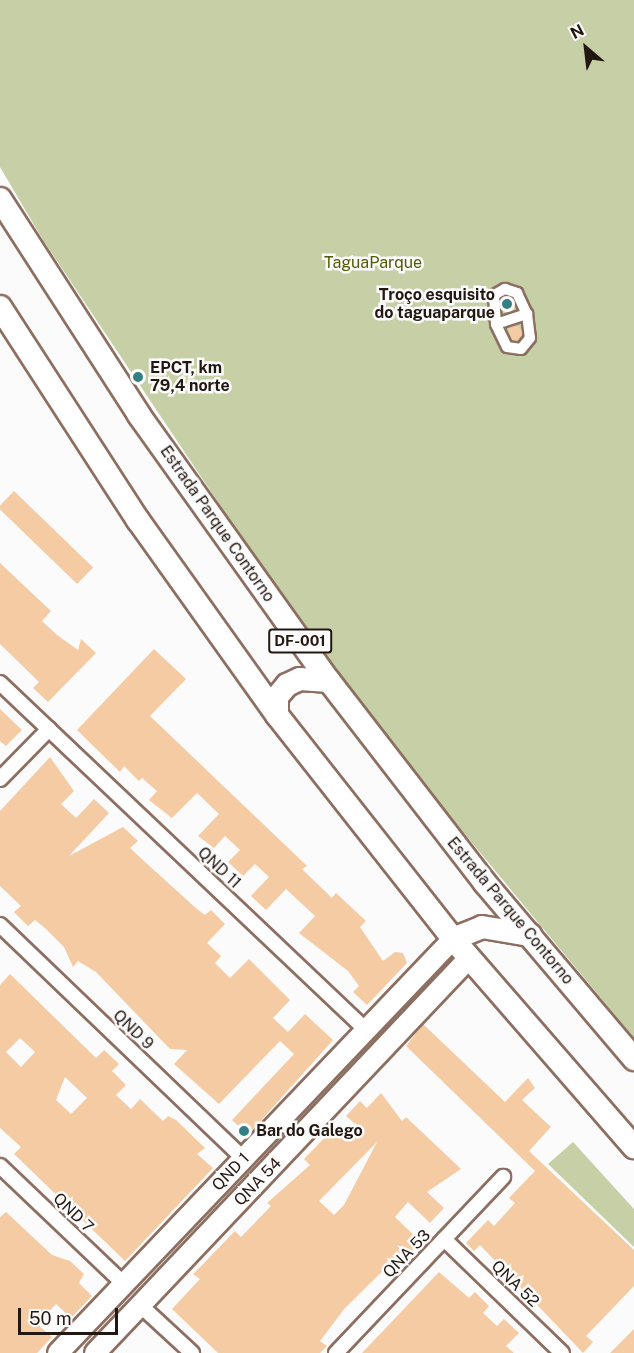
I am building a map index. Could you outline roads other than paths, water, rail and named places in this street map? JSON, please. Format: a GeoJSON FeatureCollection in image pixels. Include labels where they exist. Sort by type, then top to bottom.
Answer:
{"type":"FeatureCollection","features":[{"type":"Feature","properties":{"kind":"highway","name":"Estrada Parque Contorno"},"geometry":{"type":"LineString","coordinates":[[0,199],[139,414],[328,681],[530,935],[634,1059]]}},
{"type":"Feature","properties":{"kind":"highway"},"geometry":{"type":"LineString","coordinates":[[0,307],[138,520],[277,715],[453,939],[634,1147]]}},
{"type":"Feature","properties":{"kind":"highway"},"geometry":{"type":"LineString","coordinates":[[277,715],[277,697],[287,685],[306,679],[328,681]]}},
{"type":"Feature","properties":{"kind":"highway"},"geometry":{"type":"LineString","coordinates":[[453,939],[482,927],[530,935]]}},
{"type":"Feature","properties":{"kind":"main road","name":"QND 1"},"geometry":{"type":"LineString","coordinates":[[58,1353],[79,1344],[124,1284],[453,939]]}},
{"type":"Feature","properties":{"kind":"main road","name":"QNA 54"},"geometry":{"type":"LineString","coordinates":[[95,1353],[469,958]]}},
{"type":"Feature","properties":{"kind":"main road"},"geometry":{"type":"LineString","coordinates":[[402,992],[410,993],[419,1011]]}},
{"type":"Feature","properties":{"kind":"street"},"geometry":{"type":"LineString","coordinates":[[500,290],[517,293],[527,314],[530,338],[521,349],[507,347],[496,324],[492,302],[500,290]]}},
{"type":"Feature","properties":{"kind":"street"},"geometry":{"type":"LineString","coordinates":[[496,324],[527,314]]}},
{"type":"Feature","properties":{"kind":"street","name":"QND 11"},"geometry":{"type":"LineString","coordinates":[[0,683],[366,1030]]}},
{"type":"Feature","properties":{"kind":"street"},"geometry":{"type":"LineString","coordinates":[[0,779],[49,729]]}},
{"type":"Feature","properties":{"kind":"street","name":"QND 9"},"geometry":{"type":"LineString","coordinates":[[0,925],[243,1159]]}},
{"type":"Feature","properties":{"kind":"street","name":"QND 7"},"geometry":{"type":"LineString","coordinates":[[0,1166],[124,1284]]}},
{"type":"Feature","properties":{"kind":"street","name":"QNA 53"},"geometry":{"type":"LineString","coordinates":[[337,1352],[502,1177]]}},
{"type":"Feature","properties":{"kind":"street","name":"QNA 52"},"geometry":{"type":"LineString","coordinates":[[444,1239],[562,1353]]}},
{"type":"Feature","properties":{"kind":"street"},"geometry":{"type":"LineString","coordinates":[[140,1305],[192,1353]]}},
{"type":"Feature","properties":{"kind":"place","name":"Troço esquisito do taguaparque"},"geometry":{"type":"Point","coordinates":[507,304]}},
{"type":"Feature","properties":{"kind":"place","name":"EPCT, km 79,4 norte"},"geometry":{"type":"Point","coordinates":[138,377]}},
{"type":"Feature","properties":{"kind":"place","name":"Bar do Galego"},"geometry":{"type":"Point","coordinates":[244,1131]}},
{"type":"Feature","properties":{"kind":"park label","name":"TaguaParque"},"geometry":{"type":"Point","coordinates":[373,263]}}]}
